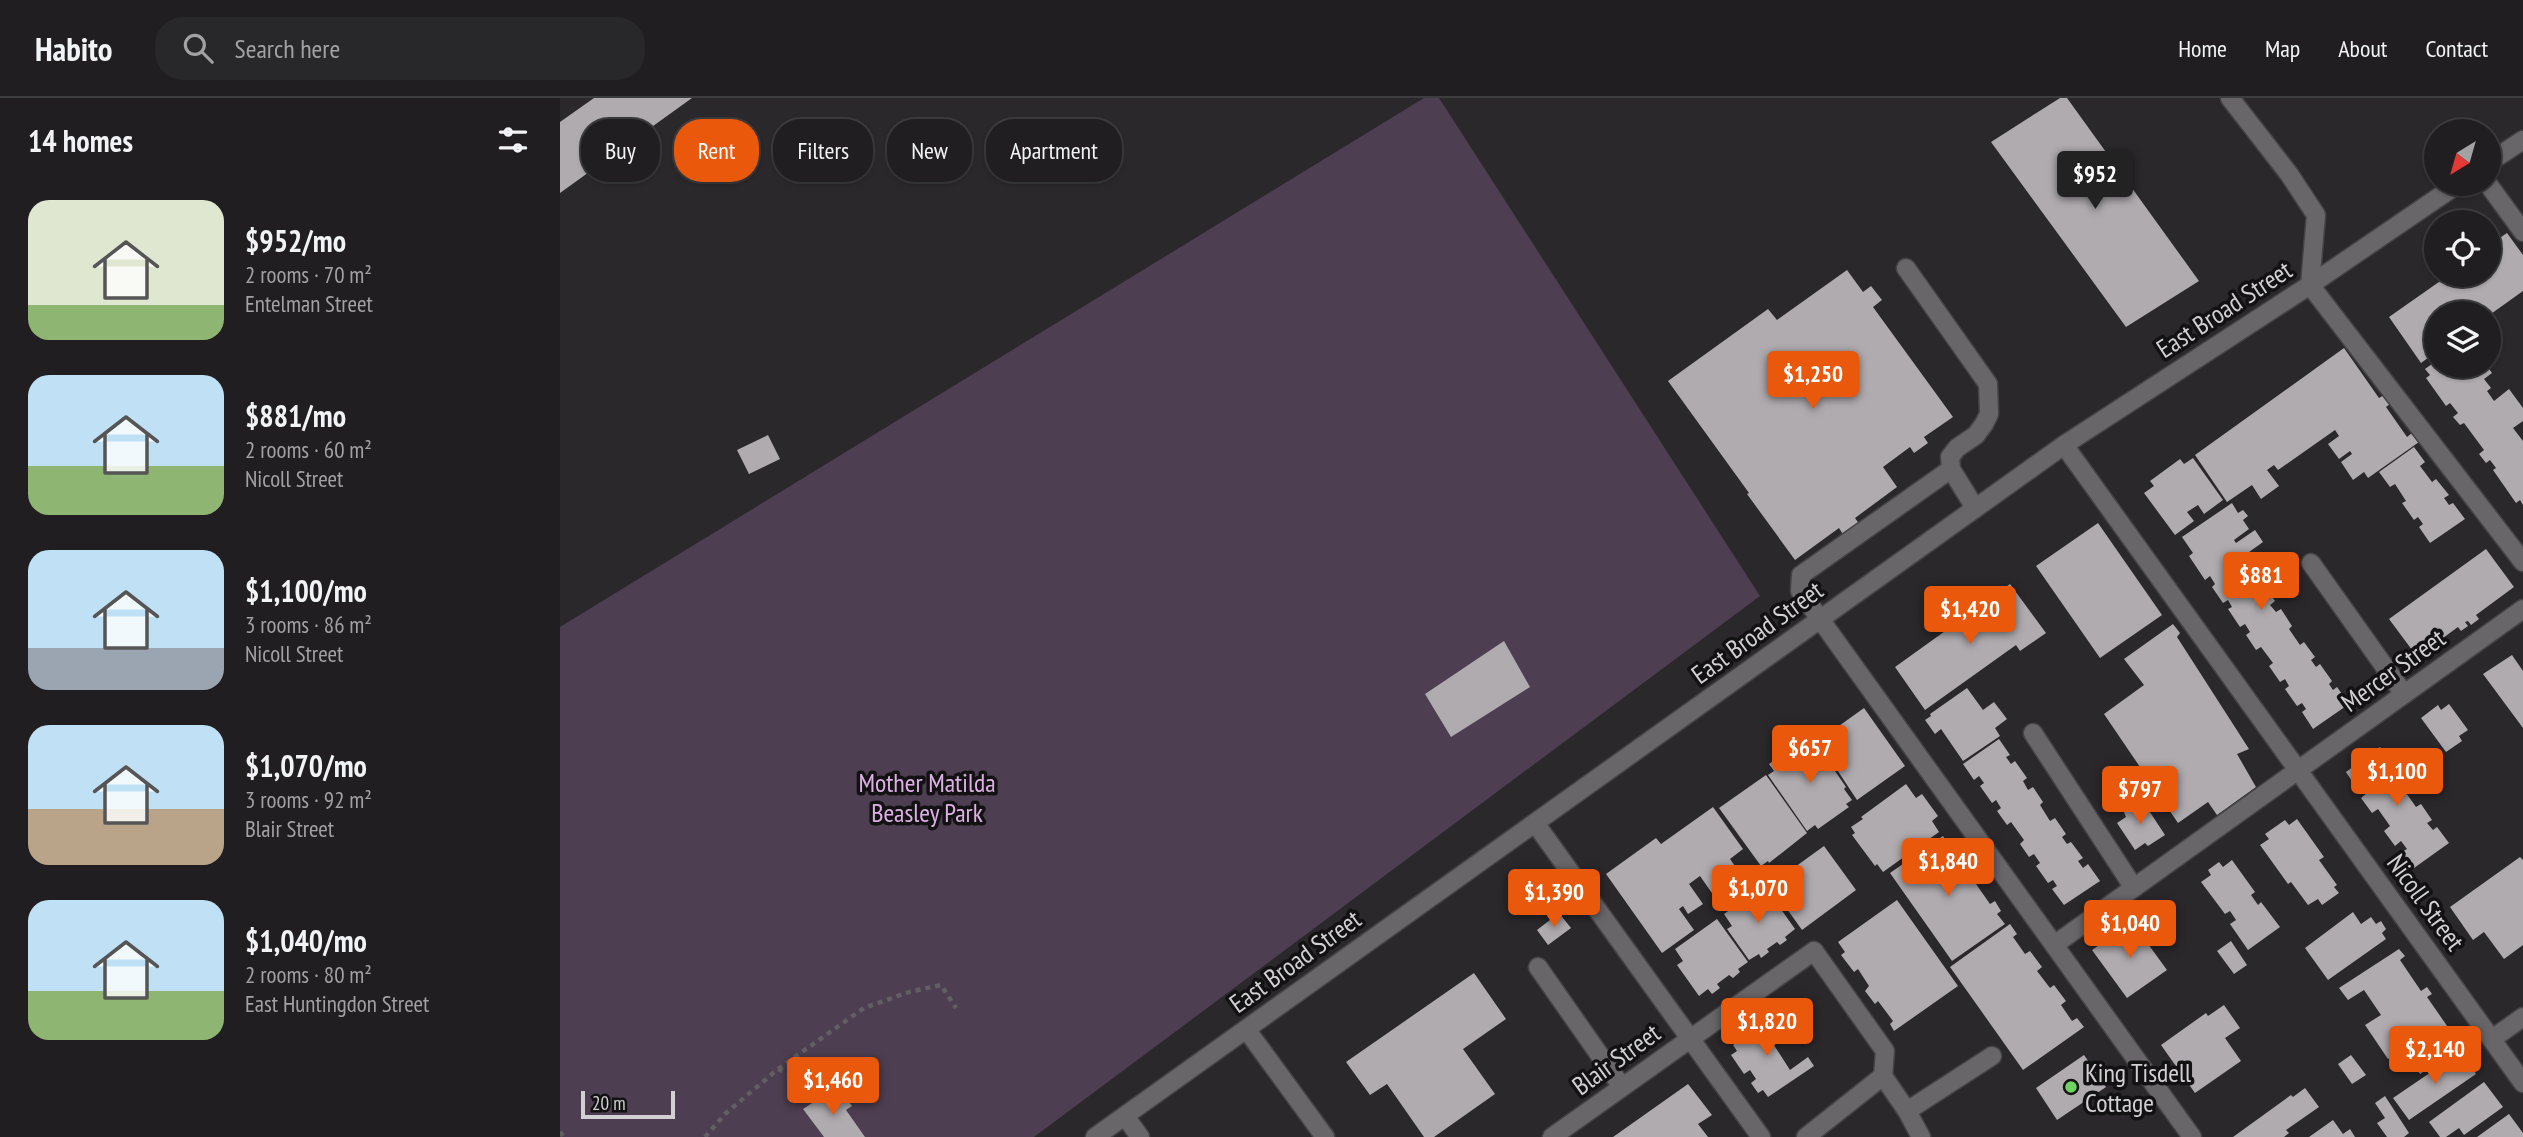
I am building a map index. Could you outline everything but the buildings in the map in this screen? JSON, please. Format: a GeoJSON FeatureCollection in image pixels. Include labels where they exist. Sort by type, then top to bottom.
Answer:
{"type":"FeatureCollection","features":[{"type":"Feature","properties":{"kind":"street"},"geometry":{"type":"LineString","coordinates":[[2230,98],[2290,173],[2316,215],[2310,285],[2523,562]]}},
{"type":"Feature","properties":{"kind":"street"},"geometry":{"type":"LineString","coordinates":[[2501,154],[2523,140]]}},
{"type":"Feature","properties":{"kind":"street","name":"East Broad Street"},"geometry":{"type":"LineString","coordinates":[[1095,1137],[2064,444],[2310,285],[2440,196]]}},
{"type":"Feature","properties":{"kind":"street"},"geometry":{"type":"LineString","coordinates":[[2497,196],[2523,232]]}},
{"type":"Feature","properties":{"kind":"street"},"geometry":{"type":"LineString","coordinates":[[1906,268],[1988,384],[1989,414],[1976,435],[1950,457],[1951,469],[1975,508]]}},
{"type":"Feature","properties":{"kind":"street","name":"Nicoll Street"},"geometry":{"type":"LineString","coordinates":[[2064,444],[2523,1083]]}},
{"type":"Feature","properties":{"kind":"street"},"geometry":{"type":"LineString","coordinates":[[1951,469],[1801,575],[1800,591],[2192,1137]]}},
{"type":"Feature","properties":{"kind":"street"},"geometry":{"type":"LineString","coordinates":[[2311,563],[2404,694]]}},
{"type":"Feature","properties":{"kind":"street","name":"Mercer Street"},"geometry":{"type":"LineString","coordinates":[[2054,945],[2523,609]]}},
{"type":"Feature","properties":{"kind":"street"},"geometry":{"type":"LineString","coordinates":[[2033,733],[2134,888]]}},
{"type":"Feature","properties":{"kind":"street"},"geometry":{"type":"LineString","coordinates":[[1535,823],[1761,1137]]}},
{"type":"Feature","properties":{"kind":"street","name":"Blair Street"},"geometry":{"type":"LineString","coordinates":[[1552,1137],[1814,951],[1885,1051],[1883,1076]]}},
{"type":"Feature","properties":{"kind":"street"},"geometry":{"type":"LineString","coordinates":[[1538,967],[1622,1087]]}},
{"type":"Feature","properties":{"kind":"street"},"geometry":{"type":"LineString","coordinates":[[2492,1040],[2523,1017]]}},
{"type":"Feature","properties":{"kind":"street"},"geometry":{"type":"LineString","coordinates":[[1246,1029],[1325,1137]]}},
{"type":"Feature","properties":{"kind":"street"},"geometry":{"type":"LineString","coordinates":[[1908,1111],[1992,1056]]}},
{"type":"Feature","properties":{"kind":"street"},"geometry":{"type":"LineString","coordinates":[[1807,1137],[1883,1076],[1908,1111],[1921,1137]]}},
{"type":"Feature","properties":{"kind":"street"},"geometry":{"type":"LineString","coordinates":[[1125,1116],[1140,1137]]}},
{"type":"Feature","properties":{"kind":"path"},"geometry":{"type":"LineString","coordinates":[[705,1137],[725,1114],[778,1069],[864,1008],[909,992],[941,985],[956,1008]]}},
{"type":"Feature","properties":{"kind":"path"},"geometry":{"type":"LineString","coordinates":[[778,1069],[825,1094]]}},
{"type":"Feature","properties":{"kind":"path"},"geometry":{"type":"LineString","coordinates":[[560,1132],[564,1137]]}},
{"type":"Feature","properties":{"kind":"green space","name":"Mother Matilda Beasley Park"},"geometry":{"type":"Polygon","coordinates":[[[1424,98],[1439,98],[1760,596],[1034,1137],[560,1137],[560,627],[1424,98]]]}},
{"type":"Feature","properties":{"kind":"place","name":"King Tisdell Cottage"},"geometry":{"type":"Point","coordinates":[2071,1087]}}]}
